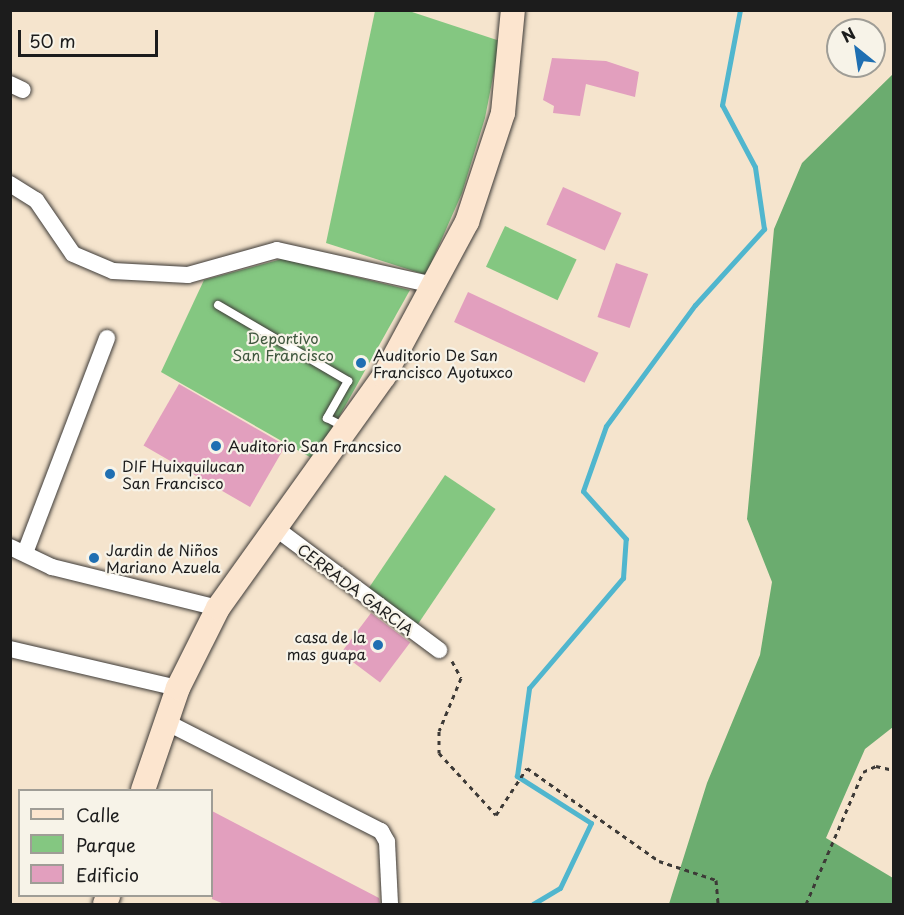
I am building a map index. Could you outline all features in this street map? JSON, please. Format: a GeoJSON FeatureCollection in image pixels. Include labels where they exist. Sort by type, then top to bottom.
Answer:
{"type":"FeatureCollection","features":[{"type":"Feature","properties":{"kind":"main road"},"geometry":{"type":"LineString","coordinates":[[143,789],[178,688],[218,608],[274,527],[349,429],[434,285],[488,170],[503,113],[513,10]]}},
{"type":"Feature","properties":{"kind":"street"},"geometry":{"type":"LineString","coordinates":[[10,184],[36,200],[73,255],[113,272],[188,274],[278,250],[434,285]]}},
{"type":"Feature","properties":{"kind":"street"},"geometry":{"type":"LineString","coordinates":[[107,338],[18,550],[52,567],[218,608]]}},
{"type":"Feature","properties":{"kind":"street","name":"CERRADA GARCIA"},"geometry":{"type":"LineString","coordinates":[[274,527],[439,650]]}},
{"type":"Feature","properties":{"kind":"street"},"geometry":{"type":"LineString","coordinates":[[10,649],[178,688]]}},
{"type":"Feature","properties":{"kind":"street"},"geometry":{"type":"LineString","coordinates":[[166,722],[381,831],[387,842],[390,904]]}},
{"type":"Feature","properties":{"kind":"lane"},"geometry":{"type":"LineString","coordinates":[[218,305],[348,381],[327,418],[349,429]]}},
{"type":"Feature","properties":{"kind":"path"},"geometry":{"type":"LineString","coordinates":[[439,650],[461,678],[439,731],[439,753],[496,814],[527,768],[659,861],[716,880],[718,904]]}},
{"type":"Feature","properties":{"kind":"path"},"geometry":{"type":"LineString","coordinates":[[806,904],[863,772],[876,766],[894,770]]}},
{"type":"Feature","properties":{"kind":"green space"},"geometry":{"type":"Polygon","coordinates":[[[375,11],[409,11],[500,41],[485,118],[462,193],[426,275],[326,243],[375,11]]]}},
{"type":"Feature","properties":{"kind":"green space"},"geometry":{"type":"Polygon","coordinates":[[[893,74],[893,727],[865,749],[826,838],[893,878],[893,904],[669,904],[707,783],[760,655],[772,582],[747,519],[774,229],[802,163],[893,74]]]}},
{"type":"Feature","properties":{"kind":"green space"},"geometry":{"type":"Polygon","coordinates":[[[505,226],[577,259],[558,300],[486,267],[505,226]]]}},
{"type":"Feature","properties":{"kind":"green space","name":"Deportivo San Francisco"},"geometry":{"type":"Polygon","coordinates":[[[282,259],[410,290],[315,460],[161,372],[204,280],[282,259]]]}},
{"type":"Feature","properties":{"kind":"green space"},"geometry":{"type":"Polygon","coordinates":[[[445,475],[496,509],[418,624],[367,590],[445,475]]]}},
{"type":"Feature","properties":{"kind":"building"},"geometry":{"type":"Polygon","coordinates":[[[552,58],[606,61],[639,72],[635,97],[586,84],[580,116],[553,113],[554,106],[543,100],[552,58]]]}},
{"type":"Feature","properties":{"kind":"building"},"geometry":{"type":"Polygon","coordinates":[[[563,187],[621,213],[605,250],[546,224],[563,187]]]}},
{"type":"Feature","properties":{"kind":"building"},"geometry":{"type":"Polygon","coordinates":[[[616,263],[648,274],[630,328],[597,317],[616,263]]]}},
{"type":"Feature","properties":{"kind":"building"},"geometry":{"type":"Polygon","coordinates":[[[468,292],[599,353],[585,383],[454,322],[468,292]]]}},
{"type":"Feature","properties":{"kind":"building","name":"Auditorio San Francsico"},"geometry":{"type":"Polygon","coordinates":[[[179,384],[286,446],[250,507],[144,445],[179,384]]]}},
{"type":"Feature","properties":{"kind":"building","name":"casa de la mas guapa"},"geometry":{"type":"Polygon","coordinates":[[[371,613],[410,642],[380,682],[341,653],[371,613]]]}},
{"type":"Feature","properties":{"kind":"building"},"geometry":{"type":"Polygon","coordinates":[[[213,812],[379,898],[380,904],[224,904],[212,899],[213,812]]]}},
{"type":"Feature","properties":{"kind":"waterway"},"geometry":{"type":"LineString","coordinates":[[533,904],[560,888],[591,823],[517,776],[529,688],[623,578],[626,539],[583,491],[606,426],[695,305],[764,229],[755,167],[722,105],[740,10]]}},
{"type":"Feature","properties":{"kind":"place","name":"Auditorio De San Francisco Ayotuxco"},"geometry":{"type":"Point","coordinates":[361,363]}},
{"type":"Feature","properties":{"kind":"place","name":"Auditorio San Francsico"},"geometry":{"type":"Point","coordinates":[216,446]}},
{"type":"Feature","properties":{"kind":"place","name":"DIF Huixquilucan San Francisco"},"geometry":{"type":"Point","coordinates":[110,474]}},
{"type":"Feature","properties":{"kind":"place","name":"Jardin de Niños Mariano Azuela"},"geometry":{"type":"Point","coordinates":[94,558]}},
{"type":"Feature","properties":{"kind":"place","name":"casa de la mas guapa"},"geometry":{"type":"Point","coordinates":[378,645]}}]}
